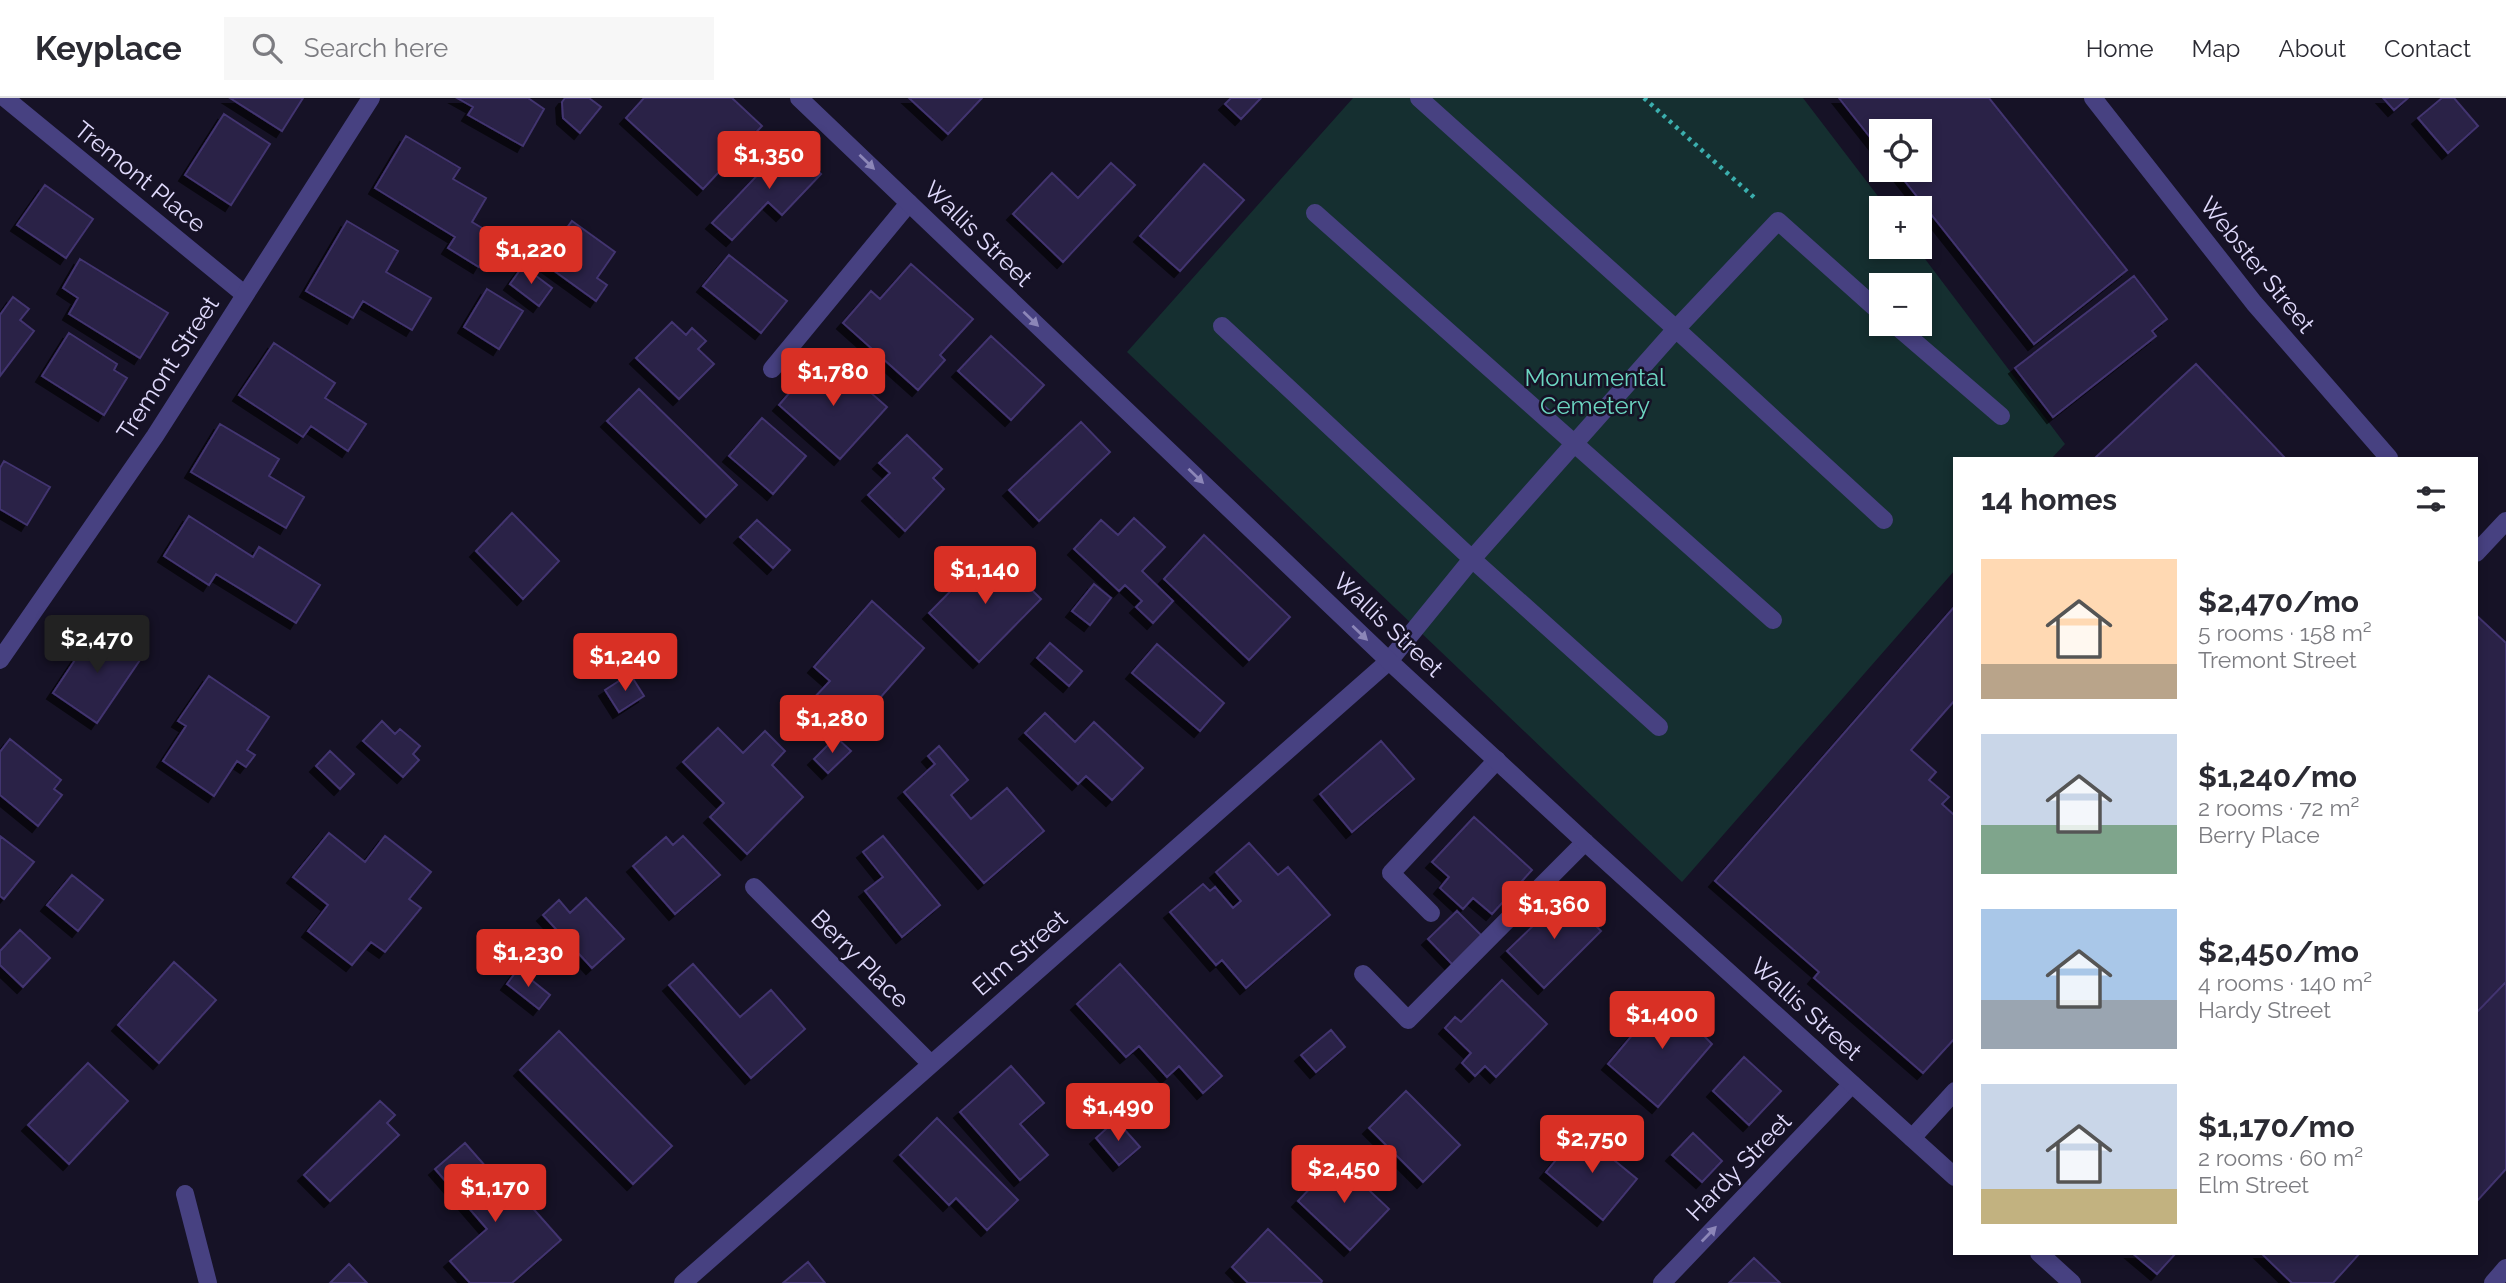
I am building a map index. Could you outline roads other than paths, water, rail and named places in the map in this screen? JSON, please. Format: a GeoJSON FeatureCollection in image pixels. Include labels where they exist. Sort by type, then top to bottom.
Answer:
{"type":"FeatureCollection","features":[{"type":"Feature","properties":{"kind":"street","name":"Tremont Place"},"geometry":{"type":"LineString","coordinates":[[5,98],[244,295]]}},
{"type":"Feature","properties":{"kind":"street","name":"Tremont Street"},"geometry":{"type":"LineString","coordinates":[[0,660],[140,459],[371,98]]}},
{"type":"Feature","properties":{"kind":"street","name":"Wallis Street"},"geometry":{"type":"LineString","coordinates":[[799,98],[1389,661],[1953,1175]]}},
{"type":"Feature","properties":{"kind":"street"},"geometry":{"type":"LineString","coordinates":[[1419,98],[1676,328],[1884,520]]}},
{"type":"Feature","properties":{"kind":"street","name":"Webster Street"},"geometry":{"type":"LineString","coordinates":[[2093,98],[2254,303],[2388,457]]}},
{"type":"Feature","properties":{"kind":"street"},"geometry":{"type":"LineString","coordinates":[[772,369],[909,203]]}},
{"type":"Feature","properties":{"kind":"street"},"geometry":{"type":"LineString","coordinates":[[1315,213],[1773,620]]}},
{"type":"Feature","properties":{"kind":"street","name":"Elm Street"},"geometry":{"type":"LineString","coordinates":[[683,1283],[1389,661],[1472,559],[1676,328],[1778,221],[1869,302]]}},
{"type":"Feature","properties":{"kind":"street"},"geometry":{"type":"LineString","coordinates":[[1222,326],[1472,559],[1659,727]]}},
{"type":"Feature","properties":{"kind":"street"},"geometry":{"type":"LineString","coordinates":[[1908,336],[2001,416]]}},
{"type":"Feature","properties":{"kind":"street"},"geometry":{"type":"LineString","coordinates":[[2478,552],[2506,522]]}},
{"type":"Feature","properties":{"kind":"street"},"geometry":{"type":"LineString","coordinates":[[1431,913],[1391,873],[1497,760]]}},
{"type":"Feature","properties":{"kind":"street"},"geometry":{"type":"LineString","coordinates":[[1363,974],[1408,1020],[1586,842]]}},
{"type":"Feature","properties":{"kind":"street","name":"Berry Place"},"geometry":{"type":"LineString","coordinates":[[754,887],[931,1064]]}},
{"type":"Feature","properties":{"kind":"street","name":"Hardy Street"},"geometry":{"type":"LineString","coordinates":[[1662,1283],[1852,1084]]}},
{"type":"Feature","properties":{"kind":"street"},"geometry":{"type":"LineString","coordinates":[[1912,1138],[1953,1093]]}},
{"type":"Feature","properties":{"kind":"street"},"geometry":{"type":"LineString","coordinates":[[186,1194],[208,1283]]}},
{"type":"Feature","properties":{"kind":"street"},"geometry":{"type":"LineString","coordinates":[[2041,1255],[2072,1283]]}},
{"type":"Feature","properties":{"kind":"street"},"geometry":{"type":"LineString","coordinates":[[2493,1283],[2506,1268]]}},
{"type":"Feature","properties":{"kind":"park label","name":"Monumental Cemetery"},"geometry":{"type":"Point","coordinates":[1595,392]}}]}
